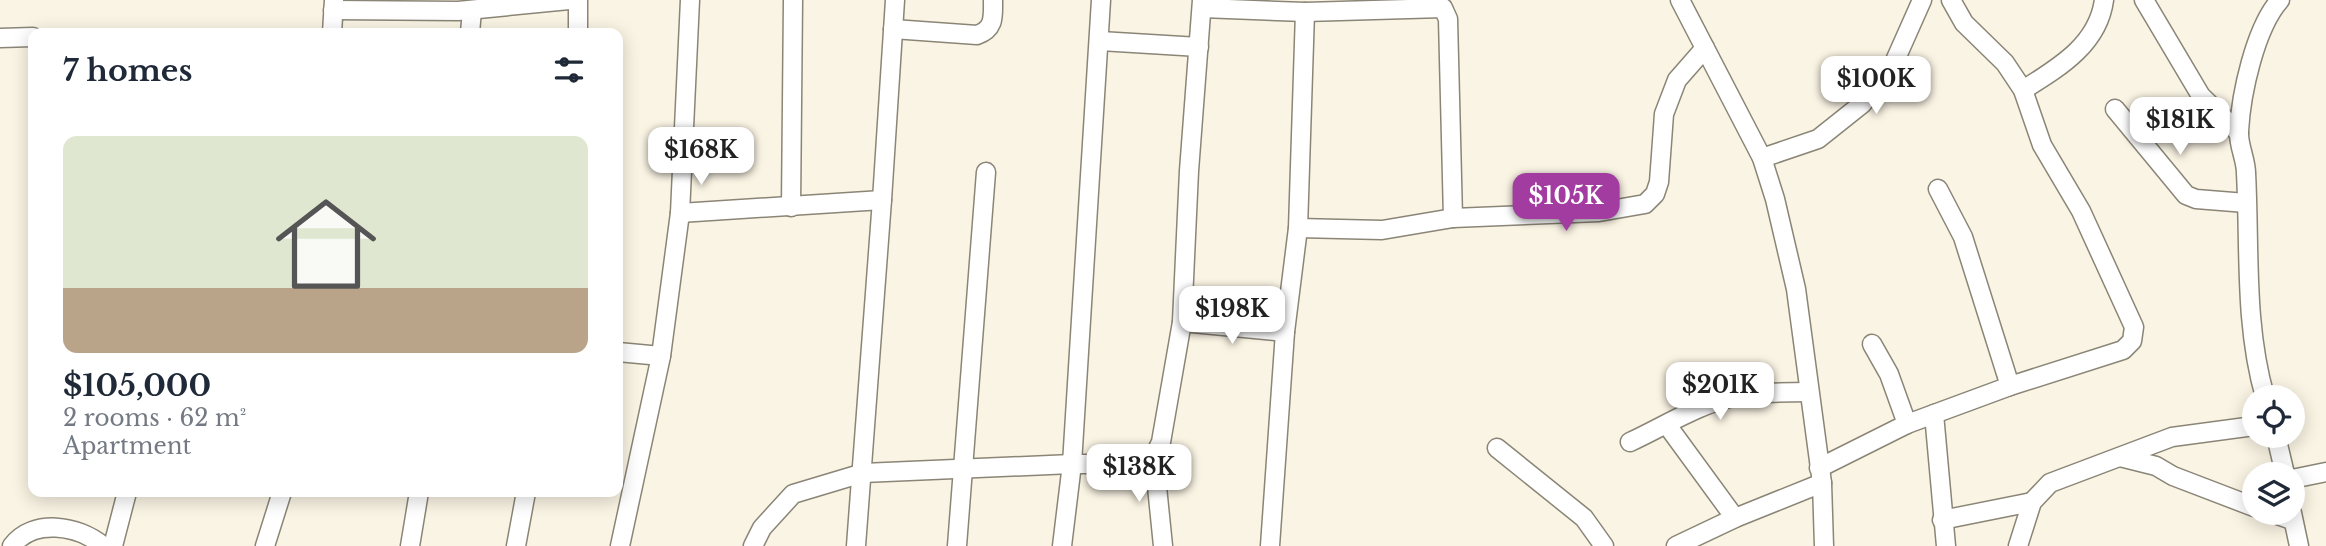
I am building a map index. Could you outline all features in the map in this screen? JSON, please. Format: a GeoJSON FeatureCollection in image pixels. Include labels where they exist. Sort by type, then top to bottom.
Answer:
{"type":"FeatureCollection","features":[{"type":"Feature","properties":{"kind":"street"},"geometry":{"type":"LineString","coordinates":[[332,28],[333,5],[472,10],[569,0]]}},
{"type":"Feature","properties":{"kind":"street"},"geometry":{"type":"LineString","coordinates":[[578,0],[578,28]]}},
{"type":"Feature","properties":{"kind":"street"},"geometry":{"type":"LineString","coordinates":[[620,546],[661,356],[680,213],[690,0]]}},
{"type":"Feature","properties":{"kind":"street"},"geometry":{"type":"LineString","coordinates":[[791,206],[793,0]]}},
{"type":"Feature","properties":{"kind":"street"},"geometry":{"type":"LineString","coordinates":[[856,546],[895,0]]}},
{"type":"Feature","properties":{"kind":"street"},"geometry":{"type":"LineString","coordinates":[[893,29],[977,35],[987,32],[992,24],[993,0]]}},
{"type":"Feature","properties":{"kind":"street"},"geometry":{"type":"LineString","coordinates":[[1062,546],[1072,464],[1101,0]]}},
{"type":"Feature","properties":{"kind":"street"},"geometry":{"type":"LineString","coordinates":[[1680,0],[1762,158],[1775,199],[1796,289],[1821,476],[1824,546]]}},
{"type":"Feature","properties":{"kind":"street"},"geometry":{"type":"LineString","coordinates":[[1762,158],[1818,139],[1862,104],[1894,63],[1922,0]]}},
{"type":"Feature","properties":{"kind":"street"},"geometry":{"type":"LineString","coordinates":[[1676,546],[1821,476],[1907,424],[2010,386],[2123,350],[2132,341],[2134,327],[2081,211],[2042,145],[2023,90],[2005,63],[1964,23],[1951,0]]}},
{"type":"Feature","properties":{"kind":"street"},"geometry":{"type":"LineString","coordinates":[[2023,90],[2064,64],[2094,32],[2104,0]]}},
{"type":"Feature","properties":{"kind":"street"},"geometry":{"type":"LineString","coordinates":[[2144,0],[2201,96],[2238,133]]}},
{"type":"Feature","properties":{"kind":"street"},"geometry":{"type":"LineString","coordinates":[[2261,385],[2255,365],[2248,285],[2246,171],[2238,133],[2260,32],[2280,0]]}},
{"type":"Feature","properties":{"kind":"street"},"geometry":{"type":"LineString","coordinates":[[1163,546],[1154,457],[1161,442],[1182,322],[1189,170],[1202,4],[1305,12],[1443,8],[1448,19],[1453,218]]}},
{"type":"Feature","properties":{"kind":"street"},"geometry":{"type":"LineString","coordinates":[[470,28],[472,10]]}},
{"type":"Feature","properties":{"kind":"street"},"geometry":{"type":"LineString","coordinates":[[1270,546],[1285,332],[1298,228],[1305,12]]}},
{"type":"Feature","properties":{"kind":"street"},"geometry":{"type":"LineString","coordinates":[[0,38],[28,37]]}},
{"type":"Feature","properties":{"kind":"street"},"geometry":{"type":"LineString","coordinates":[[1100,41],[1199,47]]}},
{"type":"Feature","properties":{"kind":"street"},"geometry":{"type":"LineString","coordinates":[[1298,228],[1382,230],[1453,218],[1599,212],[1645,204],[1655,194],[1664,114],[1677,80],[1705,48]]}},
{"type":"Feature","properties":{"kind":"street"},"geometry":{"type":"LineString","coordinates":[[2115,109],[2186,195],[2196,199],[2246,203]]}},
{"type":"Feature","properties":{"kind":"street"},"geometry":{"type":"LineString","coordinates":[[957,546],[986,172]]}},
{"type":"Feature","properties":{"kind":"street"},"geometry":{"type":"LineString","coordinates":[[1938,189],[1963,237],[2010,386]]}},
{"type":"Feature","properties":{"kind":"street"},"geometry":{"type":"LineString","coordinates":[[680,213],[882,200]]}},
{"type":"Feature","properties":{"kind":"street"},"geometry":{"type":"LineString","coordinates":[[1182,322],[1285,332]]}},
{"type":"Feature","properties":{"kind":"street"},"geometry":{"type":"LineString","coordinates":[[1872,344],[1889,374],[1907,424]]}},
{"type":"Feature","properties":{"kind":"street"},"geometry":{"type":"LineString","coordinates":[[623,352],[661,356]]}},
{"type":"Feature","properties":{"kind":"street"},"geometry":{"type":"LineString","coordinates":[[1630,442],[1697,409],[1737,396],[1809,392]]}},
{"type":"Feature","properties":{"kind":"street"},"geometry":{"type":"LineString","coordinates":[[1934,414],[1946,546]]}},
{"type":"Feature","properties":{"kind":"street"},"geometry":{"type":"LineString","coordinates":[[1667,425],[1735,518]]}},
{"type":"Feature","properties":{"kind":"street"},"geometry":{"type":"LineString","coordinates":[[2018,546],[2032,502],[2050,482],[2172,437],[2242,428]]}},
{"type":"Feature","properties":{"kind":"street"},"geometry":{"type":"LineString","coordinates":[[1497,448],[1584,518],[1604,546]]}},
{"type":"Feature","properties":{"kind":"street"},"geometry":{"type":"LineString","coordinates":[[753,546],[762,528],[793,494],[863,473],[1072,464],[1136,464],[1154,457]]}},
{"type":"Feature","properties":{"kind":"street"},"geometry":{"type":"LineString","coordinates":[[2120,457],[2156,466],[2173,476],[2242,502]]}},
{"type":"Feature","properties":{"kind":"street"},"geometry":{"type":"LineString","coordinates":[[2305,476],[2326,472]]}},
{"type":"Feature","properties":{"kind":"street"},"geometry":{"type":"LineString","coordinates":[[113,546],[126,497]]}},
{"type":"Feature","properties":{"kind":"street"},"geometry":{"type":"LineString","coordinates":[[265,546],[280,497]]}},
{"type":"Feature","properties":{"kind":"street"},"geometry":{"type":"LineString","coordinates":[[410,546],[418,497]]}},
{"type":"Feature","properties":{"kind":"street"},"geometry":{"type":"LineString","coordinates":[[516,546],[525,497]]}},
{"type":"Feature","properties":{"kind":"street"},"geometry":{"type":"LineString","coordinates":[[1942,520],[2032,502]]}},
{"type":"Feature","properties":{"kind":"street"},"geometry":{"type":"LineString","coordinates":[[2294,525],[2299,546]]}},
{"type":"Feature","properties":{"kind":"street"},"geometry":{"type":"LineString","coordinates":[[12,546],[36,527],[66,528],[94,538],[103,546]]}}]}
